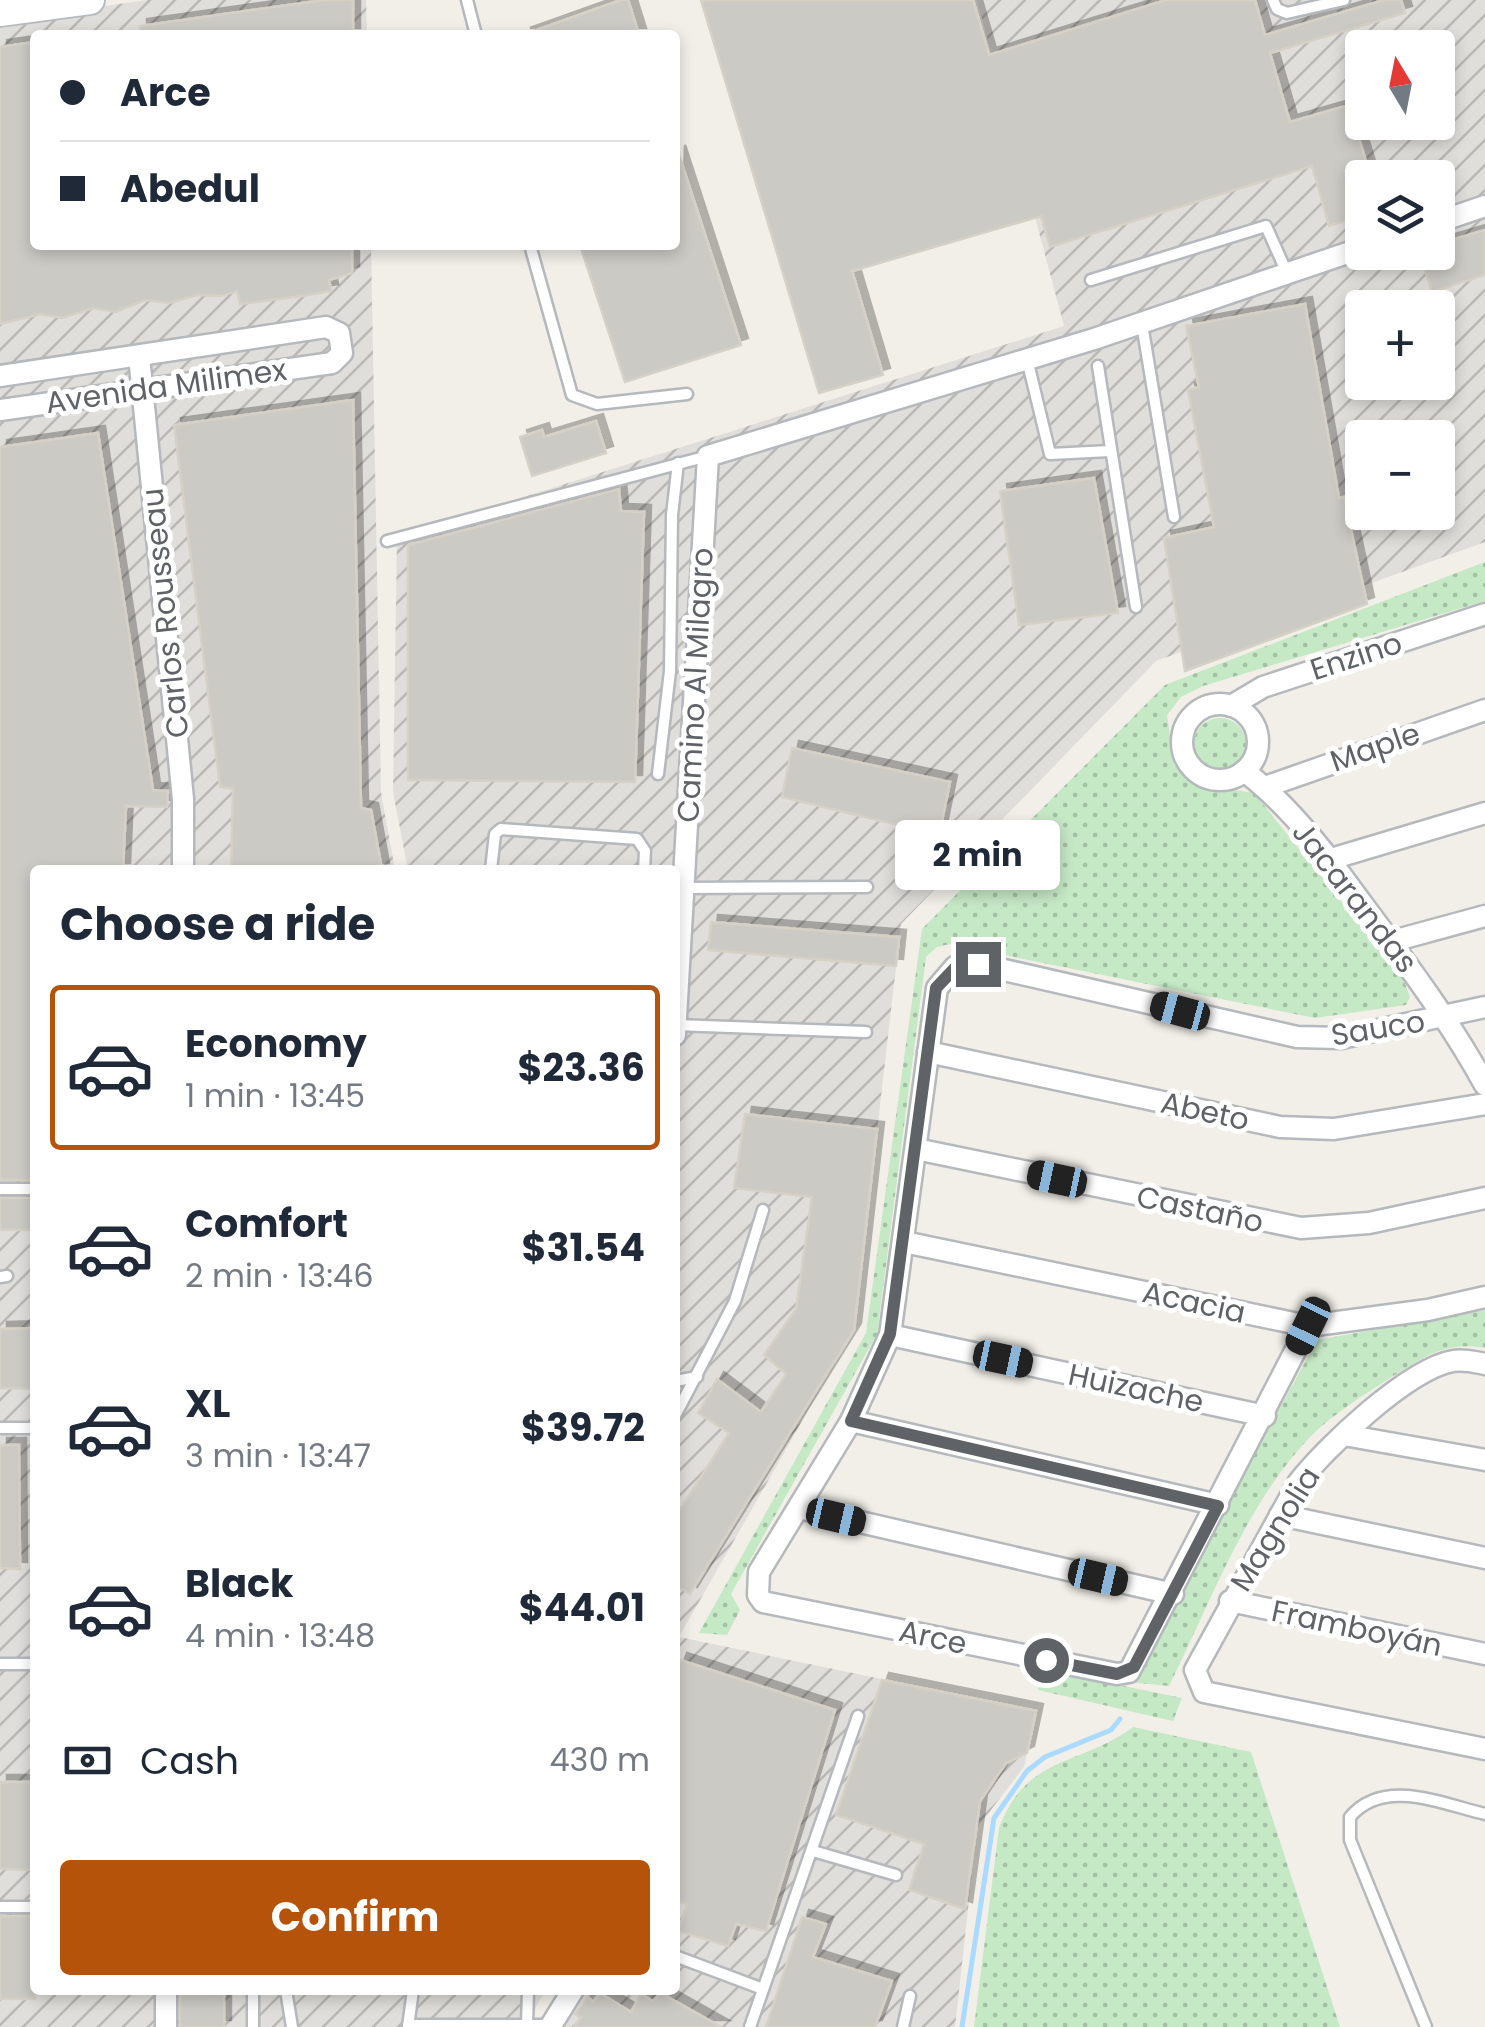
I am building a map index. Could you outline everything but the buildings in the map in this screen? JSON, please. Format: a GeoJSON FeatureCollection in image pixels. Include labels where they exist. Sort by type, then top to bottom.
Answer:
{"type":"FeatureCollection","features":[{"type":"Feature","properties":{"kind":"main road"},"geometry":{"type":"LineString","coordinates":[[0,12],[90,0]]}},
{"type":"Feature","properties":{"kind":"street"},"geometry":{"type":"LineString","coordinates":[[1455,216],[1485,206]]}},
{"type":"Feature","properties":{"kind":"street"},"geometry":{"type":"LineString","coordinates":[[708,456],[1142,323],[1345,254]]}},
{"type":"Feature","properties":{"kind":"street","name":"Avenida Milimex"},"geometry":{"type":"LineString","coordinates":[[0,376],[326,327],[343,340],[342,353],[332,363],[0,410]]}},
{"type":"Feature","properties":{"kind":"street","name":"Carlos Rousseau"},"geometry":{"type":"LineString","coordinates":[[139,356],[183,799],[183,865]]}},
{"type":"Feature","properties":{"kind":"street","name":"Camino Al Milagro"},"geometry":{"type":"LineString","coordinates":[[680,920],[708,456]]}},
{"type":"Feature","properties":{"kind":"street","name":"Enzino"},"geometry":{"type":"LineString","coordinates":[[1231,706],[1262,687],[1485,614]]}},
{"type":"Feature","properties":{"kind":"street"},"geometry":{"type":"LineString","coordinates":[[1215,705],[1231,706],[1247,717],[1256,735],[1256,754],[1244,771],[1222,780],[1206,777],[1194,770],[1183,750],[1182,734],[1194,714],[1215,705]]}},
{"type":"Feature","properties":{"kind":"street","name":"Maple"},"geometry":{"type":"LineString","coordinates":[[1265,787],[1485,710]]}},
{"type":"Feature","properties":{"kind":"street","name":"Jacarandas"},"geometry":{"type":"LineString","coordinates":[[1244,771],[1265,787],[1330,859],[1393,941],[1447,1017],[1485,1085]]}},
{"type":"Feature","properties":{"kind":"street"},"geometry":{"type":"LineString","coordinates":[[1330,859],[1485,813]]}},
{"type":"Feature","properties":{"kind":"street"},"geometry":{"type":"LineString","coordinates":[[1393,941],[1485,916]]}},
{"type":"Feature","properties":{"kind":"street","name":"Sauco"},"geometry":{"type":"LineString","coordinates":[[928,1052],[936,988],[955,968],[978,964],[1296,1037],[1341,1038],[1485,1007]]}},
{"type":"Feature","properties":{"kind":"street"},"geometry":{"type":"LineString","coordinates":[[928,1052],[890,1334],[851,1421],[798,1508],[1173,1594],[1308,1326]]}},
{"type":"Feature","properties":{"kind":"street","name":"Abeto"},"geometry":{"type":"LineString","coordinates":[[928,1052],[1280,1127],[1334,1129],[1485,1104]]}},
{"type":"Feature","properties":{"kind":"street","name":"Castaño"},"geometry":{"type":"LineString","coordinates":[[916,1149],[1301,1228],[1368,1223],[1485,1198]]}},
{"type":"Feature","properties":{"kind":"street","name":"Acacia"},"geometry":{"type":"LineString","coordinates":[[904,1242],[1308,1326],[1428,1310],[1485,1297]]}},
{"type":"Feature","properties":{"kind":"street","name":"Huizache"},"geometry":{"type":"LineString","coordinates":[[890,1334],[1265,1416]]}},
{"type":"Feature","properties":{"kind":"street","name":"Magnolia"},"geometry":{"type":"LineString","coordinates":[[1485,1364],[1461,1360],[1441,1365],[1377,1405],[1318,1457],[1280,1515],[1195,1670],[1197,1684],[1204,1692],[1485,1749]]}},
{"type":"Feature","properties":{"kind":"street"},"geometry":{"type":"LineString","coordinates":[[851,1421],[1218,1506]]}},
{"type":"Feature","properties":{"kind":"street"},"geometry":{"type":"LineString","coordinates":[[1344,1434],[1485,1460]]}},
{"type":"Feature","properties":{"kind":"street","name":"Arce"},"geometry":{"type":"LineString","coordinates":[[798,1508],[759,1572],[755,1586],[763,1602],[1117,1674],[1134,1667],[1173,1594]]}},
{"type":"Feature","properties":{"kind":"street"},"geometry":{"type":"LineString","coordinates":[[1280,1515],[1485,1558]]}},
{"type":"Feature","properties":{"kind":"street","name":"Framboyán"},"geometry":{"type":"LineString","coordinates":[[1230,1602],[1485,1654]]}},
{"type":"Feature","properties":{"kind":"street"},"geometry":{"type":"LineString","coordinates":[[166,1995],[166,2027]]}},
{"type":"Feature","properties":{"kind":"street"},"geometry":{"type":"LineString","coordinates":[[551,2026],[570,1995]]}},
{"type":"Feature","properties":{"kind":"lane"},"geometry":{"type":"LineString","coordinates":[[466,0],[475,30]]}},
{"type":"Feature","properties":{"kind":"lane"},"geometry":{"type":"LineString","coordinates":[[1273,0],[1276,9],[1288,13],[1344,0]]}},
{"type":"Feature","properties":{"kind":"lane"},"geometry":{"type":"LineString","coordinates":[[1091,280],[1266,226],[1287,274]]}},
{"type":"Feature","properties":{"kind":"lane"},"geometry":{"type":"LineString","coordinates":[[531,250],[572,395],[597,404],[688,394]]}},
{"type":"Feature","properties":{"kind":"lane"},"geometry":{"type":"LineString","coordinates":[[1142,323],[1174,517]]}},
{"type":"Feature","properties":{"kind":"lane"},"geometry":{"type":"LineString","coordinates":[[1027,358],[1048,450],[1056,454],[1110,451]]}},
{"type":"Feature","properties":{"kind":"lane"},"geometry":{"type":"LineString","coordinates":[[1098,366],[1136,607]]}},
{"type":"Feature","properties":{"kind":"lane"},"geometry":{"type":"LineString","coordinates":[[387,541],[708,456]]}},
{"type":"Feature","properties":{"kind":"lane"},"geometry":{"type":"LineString","coordinates":[[658,774],[670,671],[672,514],[678,464]]}},
{"type":"Feature","properties":{"kind":"lane"},"geometry":{"type":"LineString","coordinates":[[491,865],[494,834],[501,829],[637,839],[645,851],[644,865]]}},
{"type":"Feature","properties":{"kind":"lane"},"geometry":{"type":"LineString","coordinates":[[683,888],[867,888]]}},
{"type":"Feature","properties":{"kind":"lane"},"geometry":{"type":"LineString","coordinates":[[680,1025],[866,1032]]}},
{"type":"Feature","properties":{"kind":"lane"},"geometry":{"type":"LineString","coordinates":[[0,1188],[30,1189]]}},
{"type":"Feature","properties":{"kind":"lane"},"geometry":{"type":"LineString","coordinates":[[680,1407],[735,1301],[763,1210]]}},
{"type":"Feature","properties":{"kind":"lane"},"geometry":{"type":"LineString","coordinates":[[680,1380],[696,1377]]}},
{"type":"Feature","properties":{"kind":"lane"},"geometry":{"type":"LineString","coordinates":[[0,1428],[30,1428]]}},
{"type":"Feature","properties":{"kind":"lane"},"geometry":{"type":"LineString","coordinates":[[0,1664],[30,1664]]}},
{"type":"Feature","properties":{"kind":"lane"},"geometry":{"type":"LineString","coordinates":[[750,2027],[858,1716]]}},
{"type":"Feature","properties":{"kind":"lane"},"geometry":{"type":"LineString","coordinates":[[1426,2027],[1350,1840],[1350,1817],[1373,1798],[1391,1794],[1485,1814]]}},
{"type":"Feature","properties":{"kind":"lane"},"geometry":{"type":"LineString","coordinates":[[812,1851],[896,1875]]}},
{"type":"Feature","properties":{"kind":"lane"},"geometry":{"type":"LineString","coordinates":[[0,1907],[30,1908]]}},
{"type":"Feature","properties":{"kind":"lane"},"geometry":{"type":"LineString","coordinates":[[680,1958],[763,1988]]}},
{"type":"Feature","properties":{"kind":"lane"},"geometry":{"type":"LineString","coordinates":[[253,1995],[253,2027]]}},
{"type":"Feature","properties":{"kind":"lane"},"geometry":{"type":"LineString","coordinates":[[287,1995],[292,2027]]}},
{"type":"Feature","properties":{"kind":"lane"},"geometry":{"type":"LineString","coordinates":[[412,1995],[408,2026],[551,2026]]}},
{"type":"Feature","properties":{"kind":"lane"},"geometry":{"type":"LineString","coordinates":[[527,2025],[528,1995]]}},
{"type":"Feature","properties":{"kind":"lane"},"geometry":{"type":"LineString","coordinates":[[903,2027],[910,1996]]}},
{"type":"Feature","properties":{"kind":"shaded area"},"geometry":{"type":"Polygon","coordinates":[[[147,0],[366,0],[367,30],[30,30],[30,250],[371,250],[381,793],[394,865],[30,865],[30,1995],[543,1995],[524,2027],[0,2027],[0,21],[147,0]]]}},
{"type":"Feature","properties":{"kind":"shaded area"},"geometry":{"type":"Polygon","coordinates":[[[977,0],[1485,0],[1485,542],[1156,661],[901,924],[854,1330],[680,1635],[680,865],[407,865],[393,792],[397,537],[1064,326],[977,0]]]}},
{"type":"Feature","properties":{"kind":"shaded area"},"geometry":{"type":"Polygon","coordinates":[[[680,1637],[1036,1711],[1024,1767],[977,1828],[955,2027],[555,2027],[573,1995],[680,1995],[680,1637]]]}},
{"type":"Feature","properties":{"kind":"green space"},"geometry":{"type":"Polygon","coordinates":[[[1485,562],[1485,601],[1203,686],[1181,697],[1167,715],[1174,765],[1195,784],[1254,793],[1403,978],[1410,997],[1406,1005],[1315,1018],[950,944],[937,947],[926,957],[877,1334],[731,1594],[740,1610],[727,1635],[699,1633],[866,1333],[922,929],[1165,685],[1485,562]]]}},
{"type":"Feature","properties":{"kind":"green space"},"geometry":{"type":"Polygon","coordinates":[[[1220,718],[1239,725],[1246,744],[1239,763],[1220,770],[1201,763],[1194,744],[1201,725],[1220,718]]]}},
{"type":"Feature","properties":{"kind":"green space"},"geometry":{"type":"Polygon","coordinates":[[[1485,1310],[1485,1348],[1445,1349],[1422,1359],[1349,1405],[1313,1434],[1289,1461],[1249,1521],[1169,1686],[1130,1682],[1317,1340],[1485,1310]]]}},
{"type":"Feature","properties":{"kind":"green space"},"geometry":{"type":"Polygon","coordinates":[[[1041,1669],[1182,1698],[1173,1721],[1038,1690],[1041,1669]]]}},
{"type":"Feature","properties":{"kind":"green space"},"geometry":{"type":"Polygon","coordinates":[[[1133,1727],[1251,1752],[1340,2027],[974,2027],[999,1828],[1011,1804],[1039,1774],[1133,1727]]]}},
{"type":"Feature","properties":{"kind":"waterway"},"geometry":{"type":"LineString","coordinates":[[962,2027],[994,1818],[1027,1771],[1045,1757],[1111,1730],[1120,1719]]}},
{"type":"Feature","properties":{"kind":"route"},"geometry":{"type":"LineString","coordinates":[[978,964],[955,968],[936,988],[890,1334],[851,1421],[1218,1506],[1129,1672],[1117,1674],[1046,1660]]}}]}
